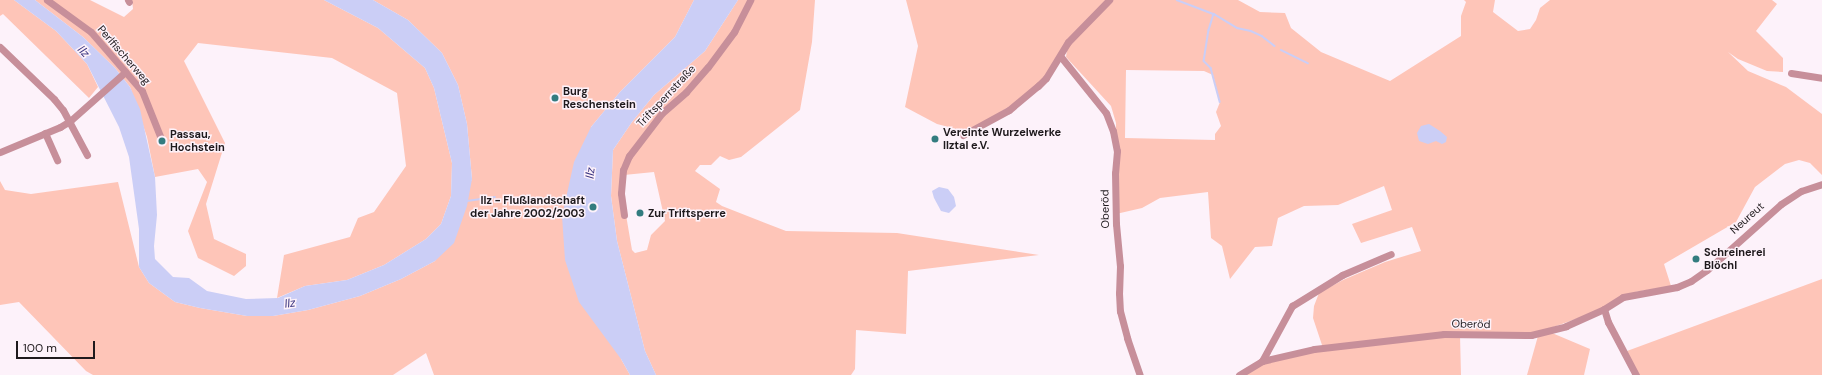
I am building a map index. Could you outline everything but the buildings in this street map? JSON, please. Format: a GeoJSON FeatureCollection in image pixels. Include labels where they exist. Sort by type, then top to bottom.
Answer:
{"type":"FeatureCollection","features":[{"type":"Feature","properties":{"kind":"street","name":"Perlfischerweg"},"geometry":{"type":"LineString","coordinates":[[47,0],[87,29],[123,73],[142,91],[162,141]]}},
{"type":"Feature","properties":{"kind":"street","name":"Triftsperrstraße"},"geometry":{"type":"LineString","coordinates":[[624,215],[621,193],[623,170],[629,156],[662,113],[686,92],[708,67],[734,32],[750,0]]}},
{"type":"Feature","properties":{"kind":"street"},"geometry":{"type":"LineString","coordinates":[[962,135],[1010,110],[1046,78],[1061,57],[1068,42],[1109,0]]}},
{"type":"Feature","properties":{"kind":"street"},"geometry":{"type":"LineString","coordinates":[[0,47],[54,99],[70,121],[87,155]]}},
{"type":"Feature","properties":{"kind":"street","name":"Oberöd"},"geometry":{"type":"LineString","coordinates":[[1061,57],[1106,113],[1114,131],[1117,150],[1115,173],[1116,224],[1120,266],[1120,311],[1125,332],[1140,375]]}},
{"type":"Feature","properties":{"kind":"street"},"geometry":{"type":"LineString","coordinates":[[0,152],[70,121],[123,73]]}},
{"type":"Feature","properties":{"kind":"street"},"geometry":{"type":"LineString","coordinates":[[1791,73],[1822,78]]}},
{"type":"Feature","properties":{"kind":"street"},"geometry":{"type":"LineString","coordinates":[[45,133],[57,160]]}},
{"type":"Feature","properties":{"kind":"street","name":"Neureut"},"geometry":{"type":"LineString","coordinates":[[1604,309],[1623,298],[1677,287],[1691,281],[1707,270],[1781,204],[1800,191],[1822,184]]}},
{"type":"Feature","properties":{"kind":"street"},"geometry":{"type":"LineString","coordinates":[[1262,361],[1292,306],[1342,275],[1391,254]]}},
{"type":"Feature","properties":{"kind":"street"},"geometry":{"type":"LineString","coordinates":[[1604,309],[1608,322],[1636,375]]}},
{"type":"Feature","properties":{"kind":"street","name":"Oberöd"},"geometry":{"type":"LineString","coordinates":[[1239,375],[1262,361],[1314,349],[1428,336],[1531,335],[1566,326],[1604,309]]}},
{"type":"Feature","properties":{"kind":"shaded area"},"geometry":{"type":"Polygon","coordinates":[[[0,0],[14,0],[56,31],[87,64],[98,87],[89,98],[3,14],[0,16],[0,0]]]}},
{"type":"Feature","properties":{"kind":"shaded area"},"geometry":{"type":"Polygon","coordinates":[[[35,0],[90,0],[124,17],[133,9],[132,0],[324,0],[378,28],[425,68],[434,88],[452,163],[451,196],[441,224],[426,239],[384,265],[347,280],[305,286],[277,298],[284,255],[350,237],[358,218],[374,212],[406,166],[397,93],[332,58],[198,43],[184,61],[225,143],[206,204],[214,239],[246,254],[246,266],[234,276],[198,258],[188,231],[207,182],[198,169],[155,177],[147,137],[130,87],[115,68],[83,37],[35,0]]]}},
{"type":"Feature","properties":{"kind":"shaded area"},"geometry":{"type":"Polygon","coordinates":[[[373,0],[694,0],[675,37],[620,92],[591,127],[621,359],[630,375],[434,375],[426,353],[393,375],[93,375],[86,371],[19,302],[0,305],[0,181],[5,190],[31,194],[118,182],[139,267],[149,283],[175,302],[200,308],[247,316],[273,316],[308,310],[360,296],[401,279],[435,261],[472,179],[467,124],[458,85],[442,53],[408,20],[373,0]]]}},
{"type":"Feature","properties":{"kind":"shaded area"},"geometry":{"type":"Polygon","coordinates":[[[738,0],[815,0],[812,42],[800,110],[741,157],[729,160],[720,156],[711,165],[700,165],[695,171],[720,189],[716,202],[722,206],[786,231],[897,233],[1039,255],[908,271],[906,334],[856,330],[855,369],[851,375],[656,375],[645,351],[617,241],[611,196],[613,150],[632,122],[654,95],[705,51],[738,0]],[[654,172],[624,175],[626,215],[632,250],[635,253],[647,250],[651,235],[665,221],[654,172]]]}},
{"type":"Feature","properties":{"kind":"shaded area"},"geometry":{"type":"Polygon","coordinates":[[[906,0],[1238,0],[1260,12],[1285,13],[1291,28],[1321,52],[1390,81],[1461,36],[1461,16],[1466,2],[1464,0],[1495,0],[1493,12],[1518,31],[1530,29],[1536,20],[1540,8],[1550,0],[1772,0],[1777,4],[1756,31],[1783,58],[1783,72],[1767,71],[1738,59],[1728,52],[1748,71],[1786,87],[1822,114],[1822,175],[1810,163],[1799,160],[1785,164],[1755,187],[1736,222],[1664,264],[1671,286],[1635,292],[1604,309],[1531,335],[1460,335],[1461,375],[1244,375],[1262,361],[1323,348],[1313,318],[1314,306],[1319,293],[1343,280],[1385,262],[1421,251],[1412,227],[1361,243],[1352,224],[1392,210],[1384,186],[1338,205],[1304,206],[1278,218],[1272,246],[1255,247],[1230,279],[1222,246],[1211,238],[1208,192],[1160,198],[1142,208],[1116,214],[1116,123],[1111,106],[1066,57],[1068,43],[1046,78],[1020,100],[968,132],[937,124],[905,107],[918,46],[906,0]],[[1126,70],[1125,138],[1215,140],[1215,134],[1221,126],[1216,112],[1220,102],[1213,75],[1204,71],[1126,70]]]}},
{"type":"Feature","properties":{"kind":"shaded area"},"geometry":{"type":"Polygon","coordinates":[[[1822,279],[1822,375],[1636,375],[1627,351],[1822,279]]]}},
{"type":"Feature","properties":{"kind":"shaded area"},"geometry":{"type":"Polygon","coordinates":[[[1552,333],[1590,349],[1584,375],[1527,375],[1538,336],[1552,333]]]}},
{"type":"Feature","properties":{"kind":"water","name":"Ilz"},"geometry":{"type":"Polygon","coordinates":[[[14,0],[35,0],[83,37],[115,68],[130,87],[140,109],[155,177],[157,215],[154,246],[155,259],[173,277],[189,278],[207,291],[246,299],[278,298],[305,286],[347,280],[384,265],[426,239],[441,224],[451,196],[452,163],[434,88],[425,68],[378,28],[324,0],[373,0],[408,20],[442,53],[458,85],[467,124],[472,179],[467,206],[454,243],[435,261],[401,279],[360,296],[308,310],[273,316],[247,316],[175,302],[149,283],[139,267],[139,229],[129,157],[119,127],[87,64],[56,31],[14,0]]]}},
{"type":"Feature","properties":{"kind":"water","name":"Ilz"},"geometry":{"type":"Polygon","coordinates":[[[694,0],[738,0],[705,51],[654,95],[632,122],[613,150],[611,196],[617,241],[645,351],[656,375],[630,375],[621,359],[579,302],[565,260],[562,216],[574,162],[591,127],[620,92],[675,37],[694,0]]]}},
{"type":"Feature","properties":{"kind":"water"},"geometry":{"type":"Polygon","coordinates":[[[1429,124],[1447,137],[1446,142],[1442,144],[1436,141],[1428,144],[1419,141],[1417,133],[1421,126],[1429,124]]]}},
{"type":"Feature","properties":{"kind":"water"},"geometry":{"type":"Polygon","coordinates":[[[939,187],[948,189],[954,197],[956,206],[949,213],[941,211],[934,198],[932,191],[939,187]]]}},
{"type":"Feature","properties":{"kind":"waterway"},"geometry":{"type":"LineString","coordinates":[[1177,0],[1214,14],[1237,28],[1251,31],[1262,36],[1275,46]]}},
{"type":"Feature","properties":{"kind":"waterway"},"geometry":{"type":"LineString","coordinates":[[1214,14],[1209,30],[1204,61],[1211,68],[1220,102]]}},
{"type":"Feature","properties":{"kind":"waterway"},"geometry":{"type":"LineString","coordinates":[[1281,50],[1308,63]]}},
{"type":"Feature","properties":{"kind":"waterway"},"geometry":{"type":"LineString","coordinates":[[467,201],[495,197]]}},
{"type":"Feature","properties":{"kind":"place","name":"Burg Reschenstein"},"geometry":{"type":"Point","coordinates":[555,98]}},
{"type":"Feature","properties":{"kind":"place","name":"Vereinte Wurzelwerke Ilztal e.V."},"geometry":{"type":"Point","coordinates":[935,139]}},
{"type":"Feature","properties":{"kind":"place","name":"Passau, Hochstein"},"geometry":{"type":"Point","coordinates":[162,141]}},
{"type":"Feature","properties":{"kind":"place","name":"Ilz - Flußlandschaft der Jahre 2002/2003"},"geometry":{"type":"Point","coordinates":[593,207]}},
{"type":"Feature","properties":{"kind":"place","name":"Zur Triftsperre"},"geometry":{"type":"Point","coordinates":[640,213]}},
{"type":"Feature","properties":{"kind":"place","name":"Schreinerei Blöchl"},"geometry":{"type":"Point","coordinates":[1696,259]}}]}
